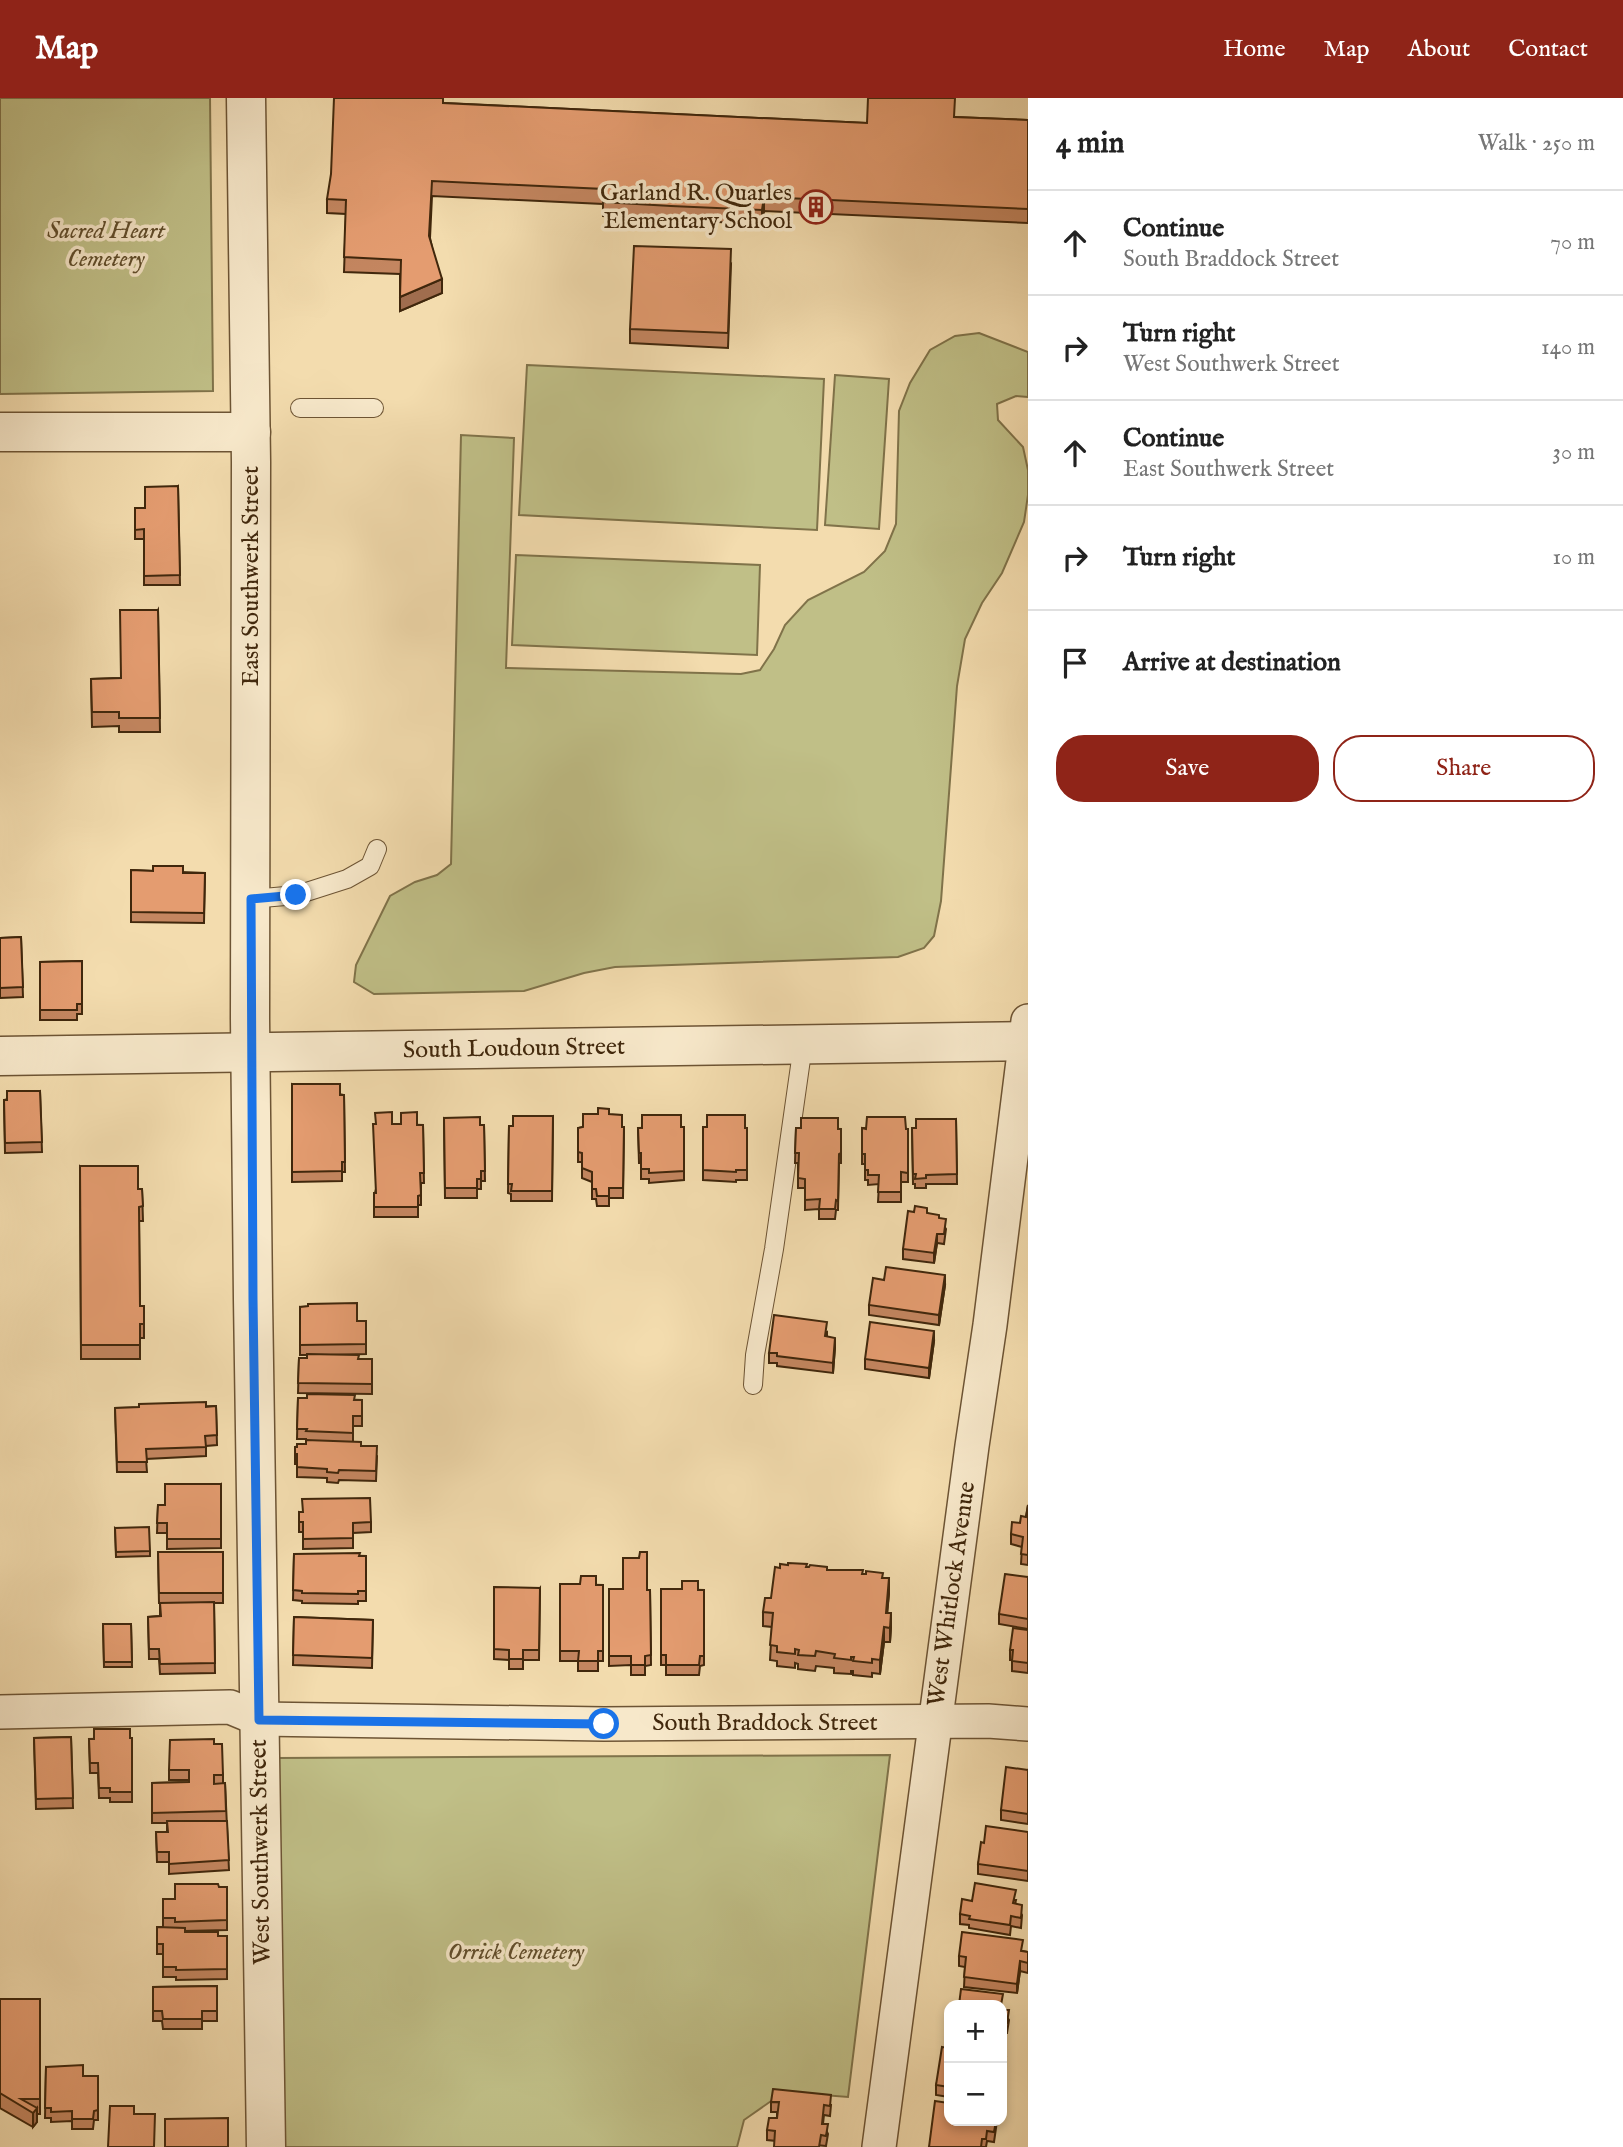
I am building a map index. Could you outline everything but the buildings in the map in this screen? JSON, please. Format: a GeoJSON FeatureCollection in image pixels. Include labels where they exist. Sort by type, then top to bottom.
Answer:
{"type":"FeatureCollection","features":[{"type":"Feature","properties":{"kind":"street","name":"East Southwerk Street"},"geometry":{"type":"LineString","coordinates":[[246,98],[251,432],[251,1053]]}},
{"type":"Feature","properties":{"kind":"street"},"geometry":{"type":"LineString","coordinates":[[0,432],[251,432]]}},
{"type":"Feature","properties":{"kind":"street","name":"South Loudoun Street"},"geometry":{"type":"LineString","coordinates":[[0,1056],[803,1045],[1027,1034]]}},
{"type":"Feature","properties":{"kind":"street","name":"West Whitlock Avenue"},"geometry":{"type":"LineString","coordinates":[[879,2147],[1027,1034]]}},
{"type":"Feature","properties":{"kind":"street","name":"West Southwerk Street"},"geometry":{"type":"LineString","coordinates":[[251,1053],[266,2147]]}},
{"type":"Feature","properties":{"kind":"street","name":"South Braddock Street"},"geometry":{"type":"LineString","coordinates":[[0,1712],[230,1707],[259,1720],[604,1724],[935,1721],[1028,1724]]}},
{"type":"Feature","properties":{"kind":"lane"},"geometry":{"type":"LineString","coordinates":[[300,408],[374,408]]}},
{"type":"Feature","properties":{"kind":"lane"},"geometry":{"type":"LineString","coordinates":[[251,899],[296,895],[347,880],[370,866],[377,849]]}},
{"type":"Feature","properties":{"kind":"lane"},"geometry":{"type":"LineString","coordinates":[[753,1385],[755,1355],[775,1249],[803,1045]]}},
{"type":"Feature","properties":{"kind":"green space","name":"Sacred Heart Cemetery"},"geometry":{"type":"Polygon","coordinates":[[[0,98],[210,98],[213,391],[0,394],[0,98]]]}},
{"type":"Feature","properties":{"kind":"green space"},"geometry":{"type":"Polygon","coordinates":[[[979,333],[1028,352],[1028,397],[1016,396],[997,404],[998,420],[1023,447],[1028,470],[1028,495],[1024,522],[1002,573],[982,603],[965,639],[957,686],[941,901],[934,936],[924,948],[898,957],[615,967],[584,973],[524,991],[374,994],[354,982],[356,965],[390,896],[415,882],[437,875],[451,864],[461,435],[514,438],[506,668],[741,674],[760,670],[785,625],[808,600],[864,572],[885,551],[896,524],[899,411],[910,383],[930,350],[955,336],[979,333]]]}},
{"type":"Feature","properties":{"kind":"green space"},"geometry":{"type":"Polygon","coordinates":[[[527,365],[824,379],[817,530],[519,515],[527,365]]]}},
{"type":"Feature","properties":{"kind":"green space"},"geometry":{"type":"Polygon","coordinates":[[[835,375],[889,379],[879,529],[825,525],[835,375]]]}},
{"type":"Feature","properties":{"kind":"green space"},"geometry":{"type":"Polygon","coordinates":[[[516,555],[760,565],[757,655],[512,645],[516,555]]]}},
{"type":"Feature","properties":{"kind":"green space","name":"Orrick Cemetery"},"geometry":{"type":"Polygon","coordinates":[[[890,1755],[848,2097],[784,2092],[744,2120],[737,2147],[282,2147],[278,1758],[890,1755]]]}},
{"type":"Feature","properties":{"kind":"place","name":"Garland R. Quarles Elementary School"},"geometry":{"type":"Point","coordinates":[816,207]}},
{"type":"Feature","properties":{"kind":"route"},"geometry":{"type":"LineString","coordinates":[[296,895],[251,899],[250,1019],[259,1720],[604,1724]]}}]}
